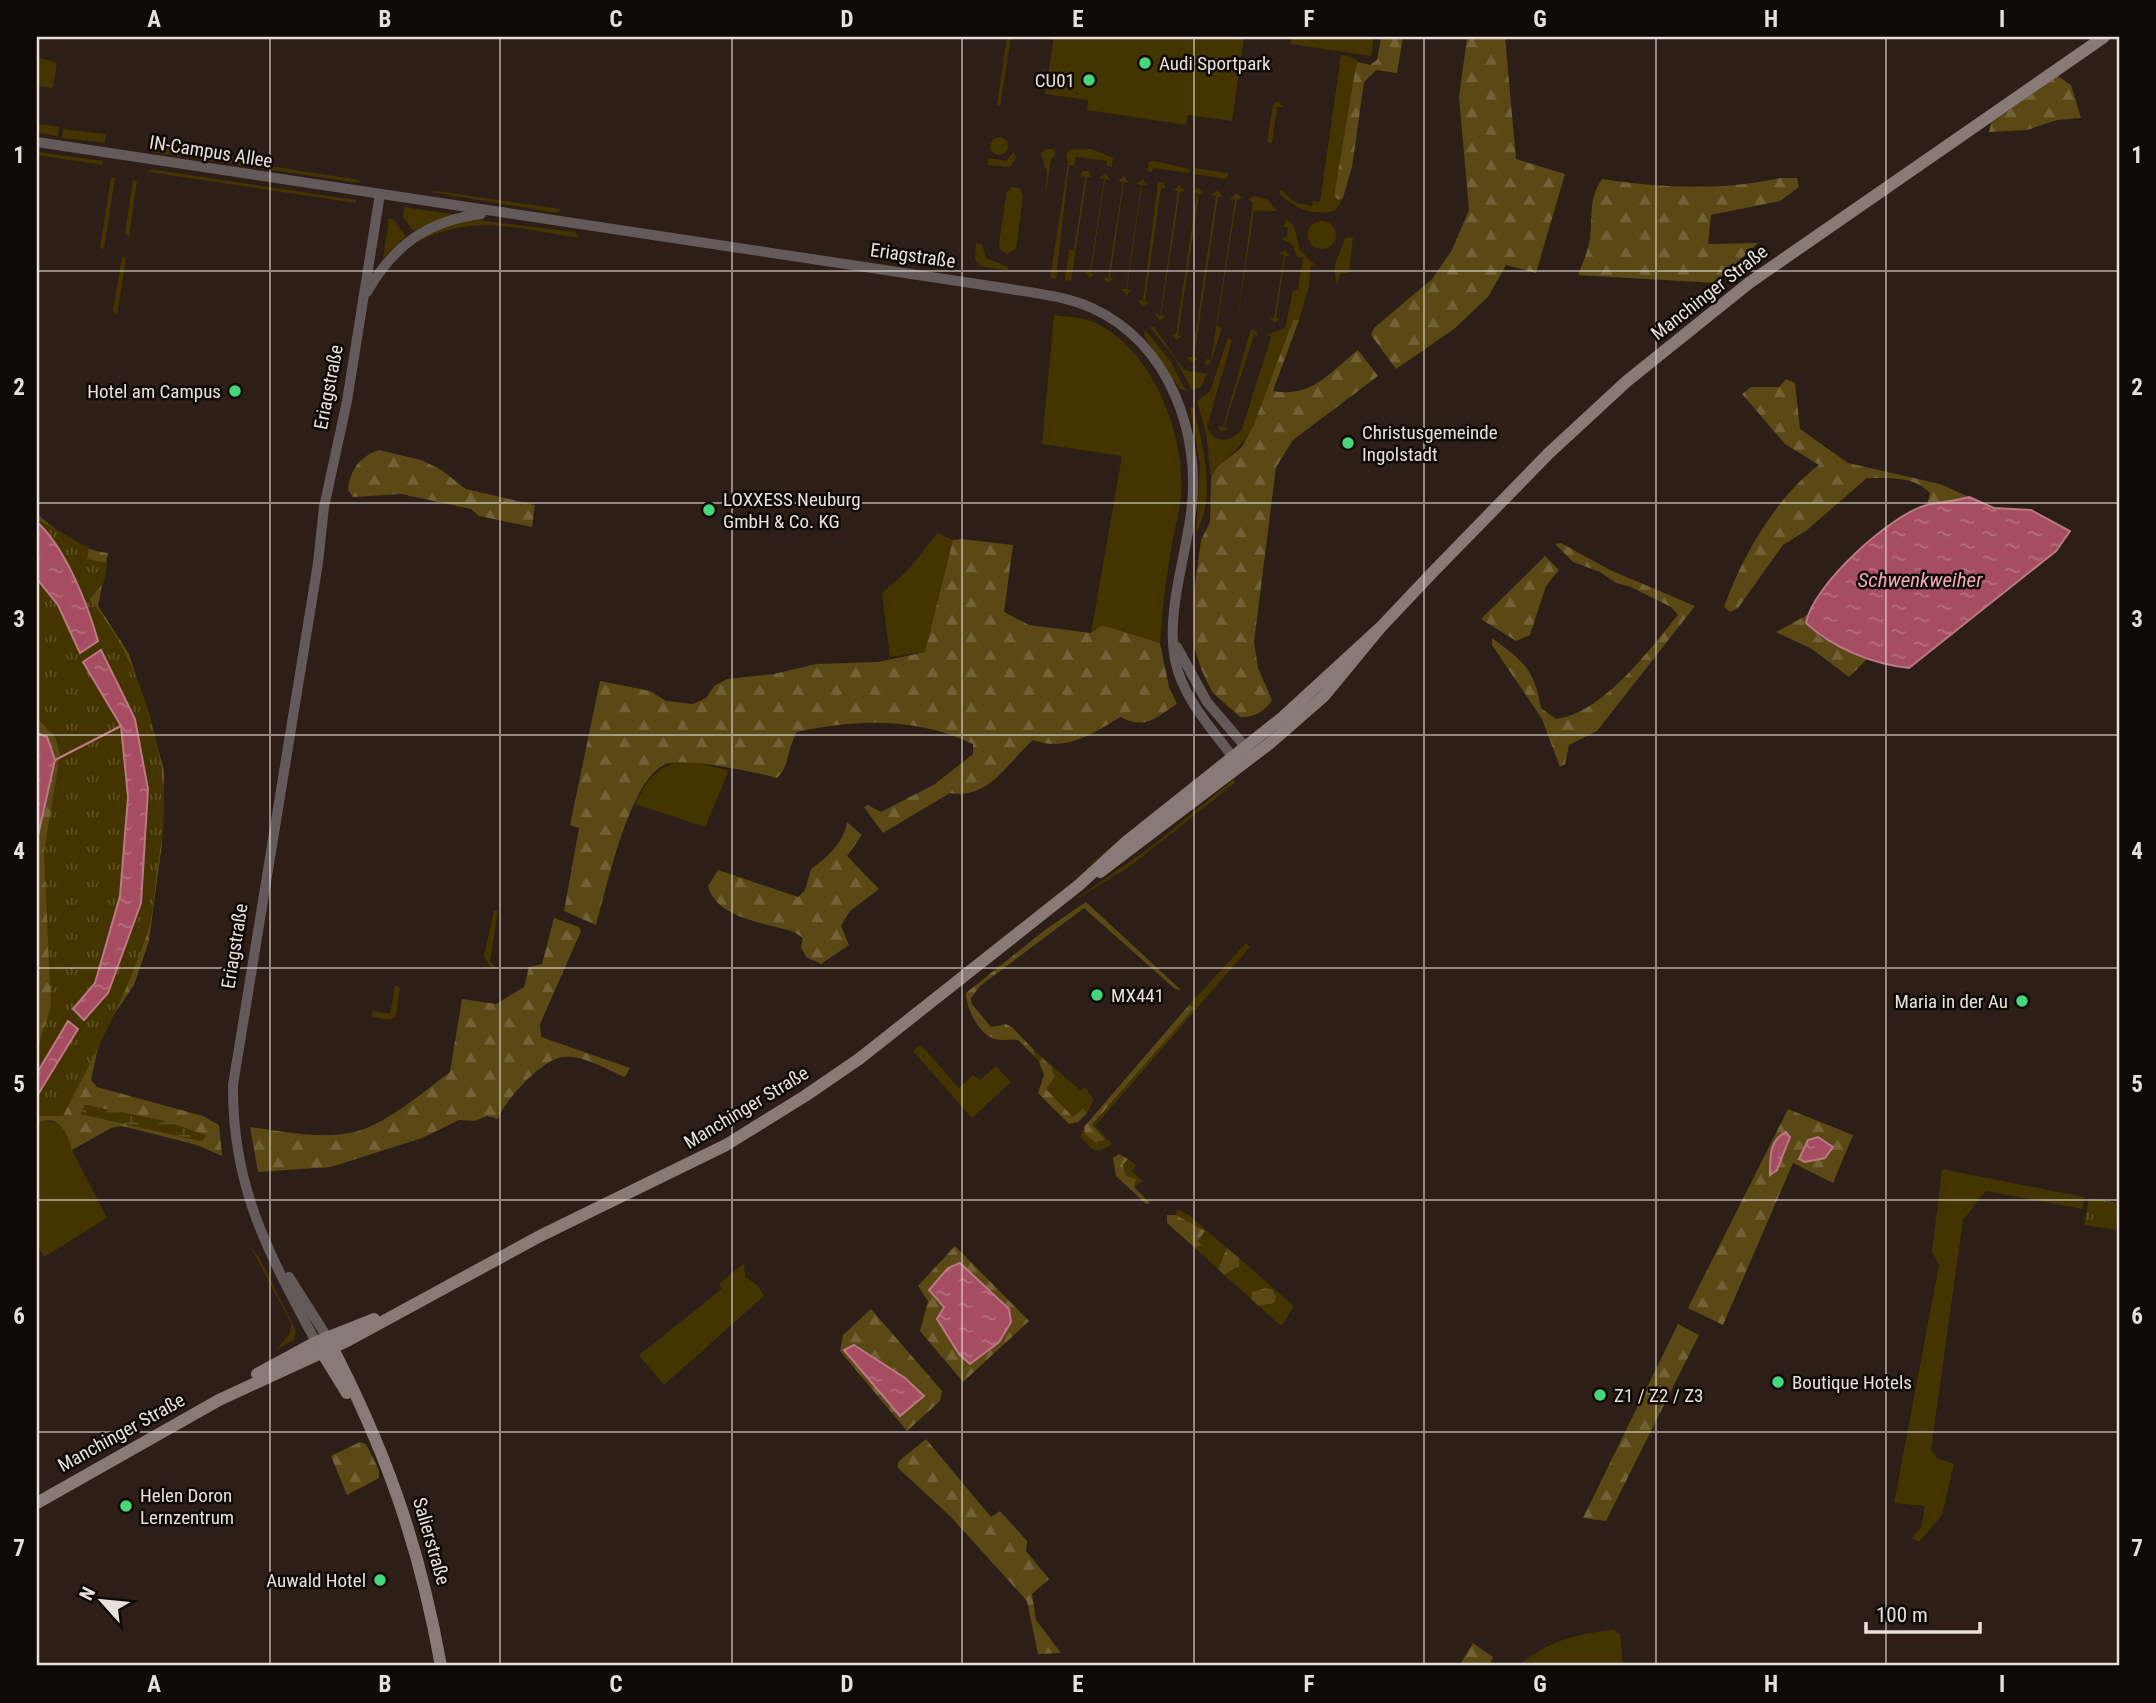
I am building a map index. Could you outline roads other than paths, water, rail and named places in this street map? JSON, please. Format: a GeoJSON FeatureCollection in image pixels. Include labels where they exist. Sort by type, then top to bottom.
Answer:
{"type":"FeatureCollection","features":[{"type":"Feature","properties":{"kind":"main road","name":"Manchinger Straße"},"geometry":{"type":"LineString","coordinates":[[1249,751],[1380,628],[1549,453],[1627,381],[1749,283],[1983,118],[2104,37]]}},
{"type":"Feature","properties":{"kind":"main road"},"geometry":{"type":"LineString","coordinates":[[1236,761],[1249,751]]}},
{"type":"Feature","properties":{"kind":"main road","name":"Manchinger Straße"},"geometry":{"type":"LineString","coordinates":[[38,1501],[324,1345],[400,1311],[536,1238],[744,1135],[859,1059],[1079,885],[1105,859],[1236,761]]}},
{"type":"Feature","properties":{"kind":"main road","name":"Salierstraße"},"geometry":{"type":"LineString","coordinates":[[324,1345],[372,1431],[394,1481],[429,1600],[441,1666]]}},
{"type":"Feature","properties":{"kind":"street","name":"IN-Campus Allee"},"geometry":{"type":"LineString","coordinates":[[37,142],[380,194]]}},
{"type":"Feature","properties":{"kind":"street","name":"Eriagstraße"},"geometry":{"type":"LineString","coordinates":[[324,1345],[257,1226],[238,1167],[233,1112],[234,1065],[313,592],[324,507],[347,401],[380,194],[1057,298],[1101,313],[1118,323],[1146,348],[1178,402],[1188,435],[1193,471],[1191,511],[1177,599],[1174,641]]}},
{"type":"Feature","properties":{"kind":"street"},"geometry":{"type":"LineString","coordinates":[[363,298],[387,261],[412,237],[446,220],[494,212]]}},
{"type":"Feature","properties":{"kind":"street"},"geometry":{"type":"LineString","coordinates":[[1174,641],[1207,702],[1249,751]]}},
{"type":"Feature","properties":{"kind":"street"},"geometry":{"type":"LineString","coordinates":[[1174,641],[1175,659],[1190,698],[1236,761]]}},
{"type":"Feature","properties":{"kind":"water","name":"Schwenkweiher"},"geometry":{"type":"Polygon","coordinates":[[[1969,497],[1994,508],[2031,510],[2070,531],[2056,551],[1909,668],[1867,659],[1828,640],[1806,623],[1822,590],[1855,553],[1874,537],[1912,511],[1927,505],[1969,497]]]}},
{"type":"Feature","properties":{"kind":"water"},"geometry":{"type":"Polygon","coordinates":[[[37,522],[66,561],[94,627],[98,641],[80,653],[58,605],[37,579],[37,522]]]}},
{"type":"Feature","properties":{"kind":"water"},"geometry":{"type":"Polygon","coordinates":[[[101,650],[135,719],[148,789],[141,903],[108,993],[84,1020],[73,1009],[95,983],[120,896],[128,797],[121,726],[83,662],[101,650]]]}},
{"type":"Feature","properties":{"kind":"water"},"geometry":{"type":"Polygon","coordinates":[[[37,733],[47,737],[55,760],[37,840],[37,733]]]}},
{"type":"Feature","properties":{"kind":"water"},"geometry":{"type":"Polygon","coordinates":[[[68,1021],[78,1029],[37,1096],[37,1073],[68,1021]]]}},
{"type":"Feature","properties":{"kind":"water"},"geometry":{"type":"Polygon","coordinates":[[[1786,1132],[1790,1137],[1777,1170],[1770,1175],[1773,1145],[1780,1135],[1786,1132]]]}},
{"type":"Feature","properties":{"kind":"water"},"geometry":{"type":"Polygon","coordinates":[[[1818,1137],[1833,1147],[1825,1158],[1805,1162],[1799,1159],[1808,1140],[1818,1137]]]}},
{"type":"Feature","properties":{"kind":"water"},"geometry":{"type":"Polygon","coordinates":[[[960,1263],[1009,1309],[1011,1322],[999,1342],[970,1364],[959,1354],[937,1319],[944,1307],[929,1290],[948,1268],[960,1263]]]}},
{"type":"Feature","properties":{"kind":"water"},"geometry":{"type":"Polygon","coordinates":[[[854,1345],[905,1378],[924,1396],[900,1416],[844,1350],[854,1345]]]}},
{"type":"Feature","properties":{"kind":"waterway"},"geometry":{"type":"LineString","coordinates":[[55,760],[121,726]]}},
{"type":"Feature","properties":{"kind":"place","name":"Audi Sportpark"},"geometry":{"type":"Point","coordinates":[1145,63]}},
{"type":"Feature","properties":{"kind":"place","name":"CU01"},"geometry":{"type":"Point","coordinates":[1089,80]}},
{"type":"Feature","properties":{"kind":"place","name":"Hotel am Campus"},"geometry":{"type":"Point","coordinates":[235,391]}},
{"type":"Feature","properties":{"kind":"place","name":"Christusgemeinde Ingolstadt"},"geometry":{"type":"Point","coordinates":[1348,443]}},
{"type":"Feature","properties":{"kind":"place","name":"LOXXESS Neuburg GmbH & Co. KG"},"geometry":{"type":"Point","coordinates":[709,510]}},
{"type":"Feature","properties":{"kind":"place","name":"MX441"},"geometry":{"type":"Point","coordinates":[1097,995]}},
{"type":"Feature","properties":{"kind":"place","name":"Maria in der Au"},"geometry":{"type":"Point","coordinates":[2022,1001]}},
{"type":"Feature","properties":{"kind":"place","name":"Boutique Hotels"},"geometry":{"type":"Point","coordinates":[1778,1382]}},
{"type":"Feature","properties":{"kind":"place","name":"Z1 / Z2 / Z3"},"geometry":{"type":"Point","coordinates":[1600,1395]}},
{"type":"Feature","properties":{"kind":"place","name":"Helen Doron Lernzentrum"},"geometry":{"type":"Point","coordinates":[126,1506]}},
{"type":"Feature","properties":{"kind":"place","name":"Auwald Hotel"},"geometry":{"type":"Point","coordinates":[380,1580]}}]}
